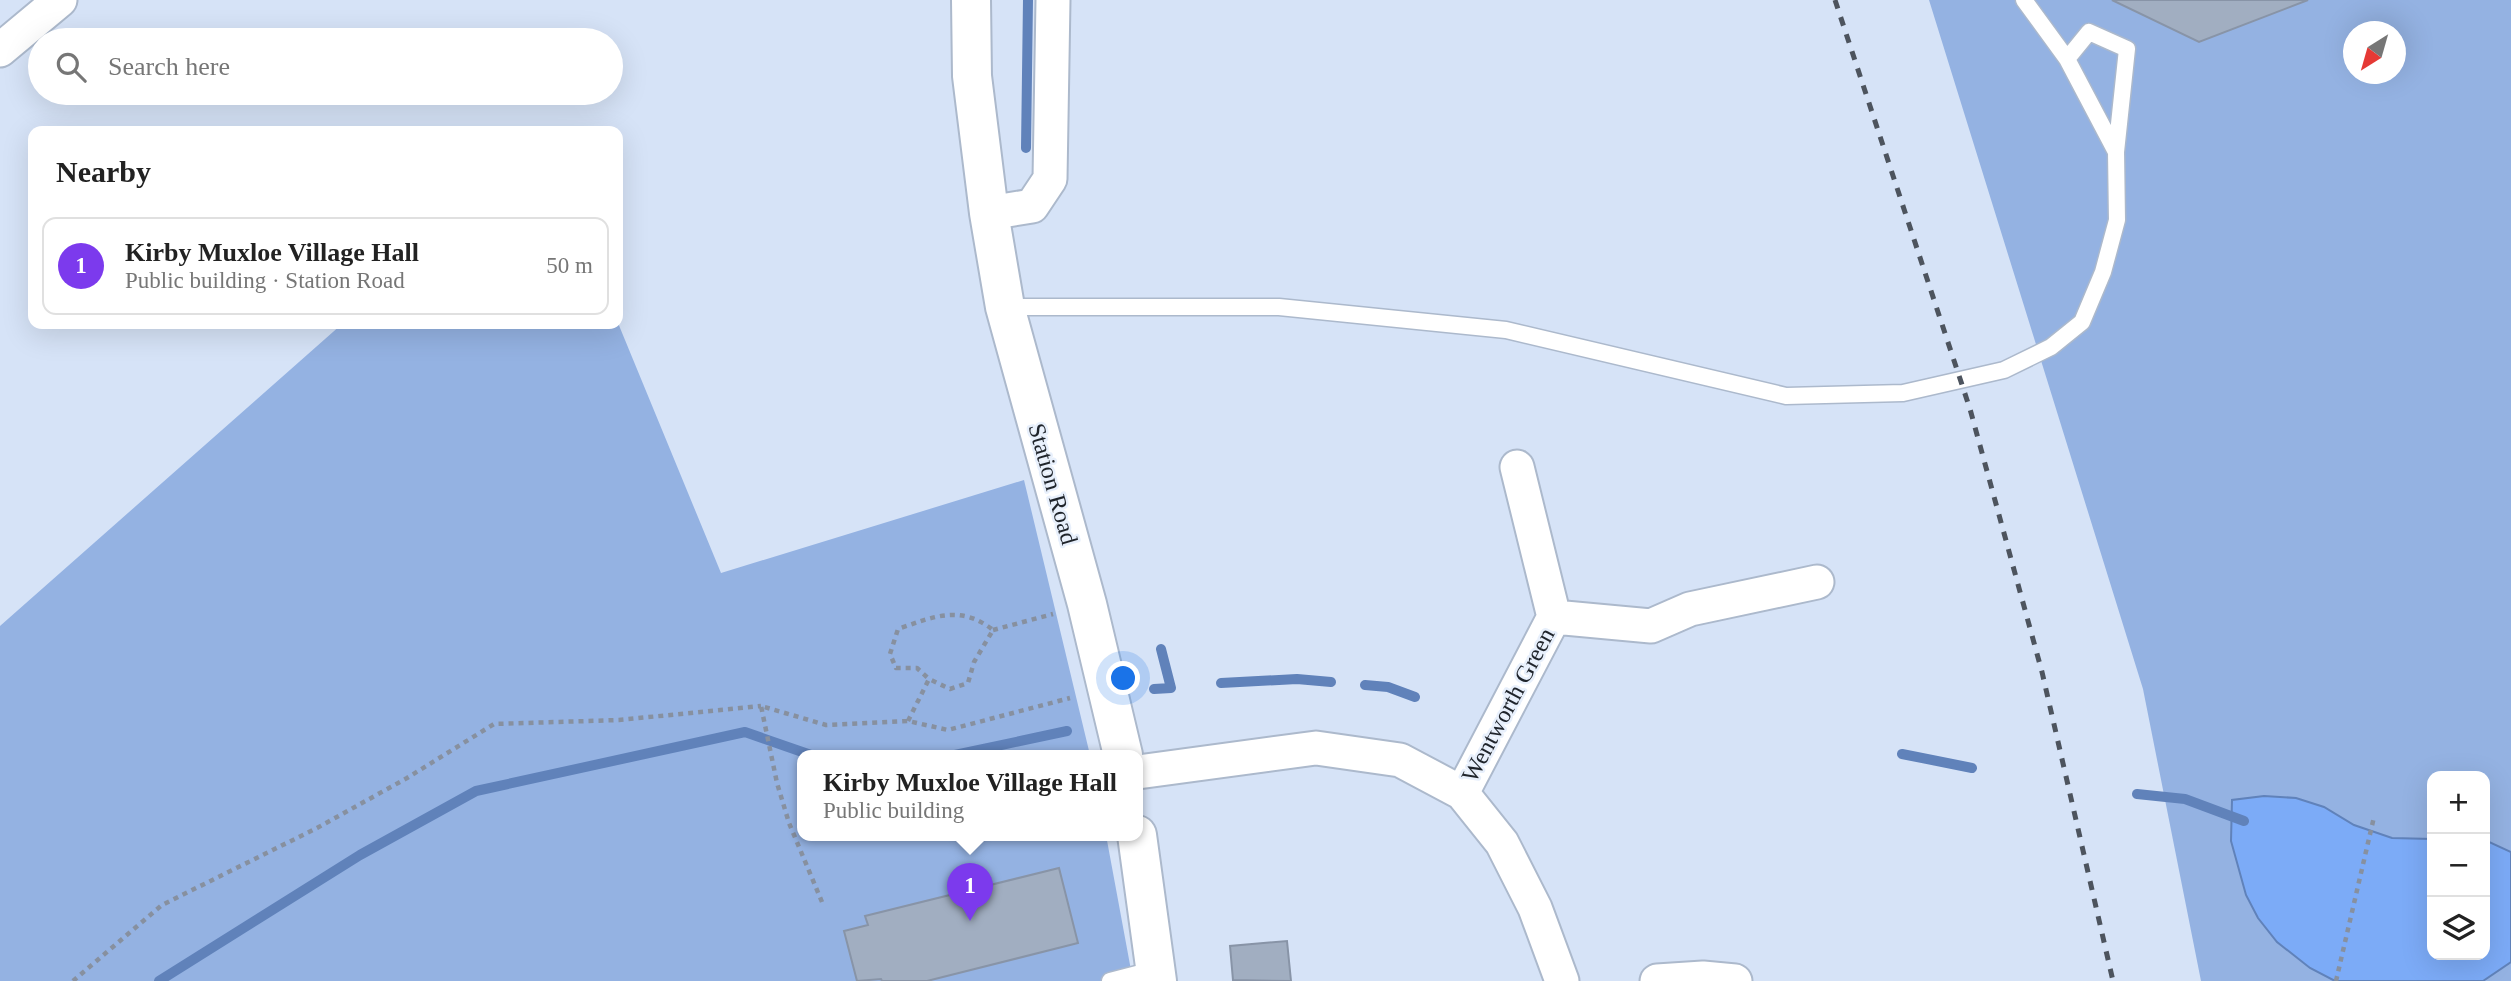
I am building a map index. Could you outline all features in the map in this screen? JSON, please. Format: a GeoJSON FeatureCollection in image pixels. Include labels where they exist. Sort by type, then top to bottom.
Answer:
{"type":"FeatureCollection","features":[{"type":"Feature","properties":{"kind":"street"},"geometry":{"type":"LineString","coordinates":[[0,50],[60,0]]}},
{"type":"Feature","properties":{"kind":"street","name":"Station Road"},"geometry":{"type":"LineString","coordinates":[[971,0],[972,76],[989,213],[1005,307],[1087,604],[1123,750]]}},
{"type":"Feature","properties":{"kind":"street"},"geometry":{"type":"LineString","coordinates":[[989,213],[1032,206],[1050,179],[1053,0]]}},
{"type":"Feature","properties":{"kind":"street","name":"Wentworth Green"},"geometry":{"type":"LineString","coordinates":[[1462,793],[1554,618],[1517,467]]}},
{"type":"Feature","properties":{"kind":"street","name":"Wentworth Green"},"geometry":{"type":"LineString","coordinates":[[1554,618],[1651,626],[1690,609],[1817,582]]}},
{"type":"Feature","properties":{"kind":"street","name":"Wentworth Green"},"geometry":{"type":"LineString","coordinates":[[1143,771],[1316,748],[1400,760],[1462,793],[1502,843],[1535,908],[1562,981]]}},
{"type":"Feature","properties":{"kind":"street"},"geometry":{"type":"LineString","coordinates":[[1138,841],[1156,975]]}},
{"type":"Feature","properties":{"kind":"street"},"geometry":{"type":"LineString","coordinates":[[1657,981],[1703,978],[1735,981]]}},
{"type":"Feature","properties":{"kind":"lane"},"geometry":{"type":"LineString","coordinates":[[2024,0],[2067,59],[2116,152]]}},
{"type":"Feature","properties":{"kind":"lane"},"geometry":{"type":"LineString","coordinates":[[1005,307],[1279,307],[1506,330],[1786,396],[1903,393],[2004,370],[2051,347],[2082,322],[2103,271],[2117,220],[2116,152],[2127,49],[2089,32],[2067,59]]}},
{"type":"Feature","properties":{"kind":"lane"},"geometry":{"type":"LineString","coordinates":[[1110,981],[1156,975]]}},
{"type":"Feature","properties":{"kind":"path"},"geometry":{"type":"LineString","coordinates":[[993,631],[981,621],[944,613],[898,629],[890,654],[897,668],[917,668],[929,679],[950,689],[968,683],[974,662],[993,631],[1087,604]]}},
{"type":"Feature","properties":{"kind":"path"},"geometry":{"type":"LineString","coordinates":[[908,721],[929,679]]}},
{"type":"Feature","properties":{"kind":"path"},"geometry":{"type":"LineString","coordinates":[[72,981],[162,905],[317,828],[407,778],[494,724],[620,720],[761,706],[826,725],[908,721],[948,730],[1108,689]]}},
{"type":"Feature","properties":{"kind":"path"},"geometry":{"type":"LineString","coordinates":[[761,706],[777,783],[789,823],[822,902]]}},
{"type":"Feature","properties":{"kind":"path"},"geometry":{"type":"LineString","coordinates":[[2336,981],[2374,817]]}},
{"type":"Feature","properties":{"kind":"shaded area"},"geometry":{"type":"Polygon","coordinates":[[[1929,0],[2511,0],[2511,981],[2201,981],[2143,689],[1929,0]]]}},
{"type":"Feature","properties":{"kind":"shaded area"},"geometry":{"type":"Polygon","coordinates":[[[336,329],[620,329],[721,573],[1024,480],[1089,750],[797,750],[797,841],[1107,841],[1133,981],[0,981],[0,626],[336,329]]]}},
{"type":"Feature","properties":{"kind":"shaded area"},"geometry":{"type":"Polygon","coordinates":[[[2264,796],[2296,798],[2324,807],[2354,825],[2392,838],[2427,839],[2427,960],[2490,960],[2490,842],[2511,852],[2511,962],[2483,981],[2335,981],[2310,968],[2277,942],[2258,918],[2246,895],[2231,841],[2232,800],[2264,796]]]}},
{"type":"Feature","properties":{"kind":"building"},"geometry":{"type":"Polygon","coordinates":[[[2112,0],[2308,0],[2199,42],[2112,0]]]}},
{"type":"Feature","properties":{"kind":"building"},"geometry":{"type":"Polygon","coordinates":[[[1059,868],[1078,943],[927,981],[857,981],[844,931],[868,925],[865,916],[1059,868]]]}},
{"type":"Feature","properties":{"kind":"building"},"geometry":{"type":"Polygon","coordinates":[[[1287,941],[1291,981],[1233,980],[1230,946],[1287,941]]]}},
{"type":"Feature","properties":{"kind":"waterway"},"geometry":{"type":"LineString","coordinates":[[1026,148],[1028,0]]}},
{"type":"Feature","properties":{"kind":"waterway"},"geometry":{"type":"LineString","coordinates":[[1154,689],[1171,688],[1161,649]]}},
{"type":"Feature","properties":{"kind":"waterway"},"geometry":{"type":"LineString","coordinates":[[1221,683],[1297,679],[1331,682]]}},
{"type":"Feature","properties":{"kind":"waterway"},"geometry":{"type":"LineString","coordinates":[[1365,685],[1388,687],[1415,697]]}},
{"type":"Feature","properties":{"kind":"waterway"},"geometry":{"type":"LineString","coordinates":[[978,750],[1067,731]]}},
{"type":"Feature","properties":{"kind":"waterway"},"geometry":{"type":"LineString","coordinates":[[159,981],[360,855],[476,791],[745,732],[797,750]]}},
{"type":"Feature","properties":{"kind":"waterway"},"geometry":{"type":"LineString","coordinates":[[1902,754],[1972,768]]}},
{"type":"Feature","properties":{"kind":"waterway"},"geometry":{"type":"LineString","coordinates":[[2137,794],[2185,799],[2244,821]]}},
{"type":"Feature","properties":{"kind":"railway"},"geometry":{"type":"LineString","coordinates":[[1835,0],[1970,409],[2042,672],[2113,981]]}},
{"type":"Feature","properties":{"kind":"place","name":"Kirby Muxloe Village Hall"},"geometry":{"type":"Point","coordinates":[970,921]}}]}
